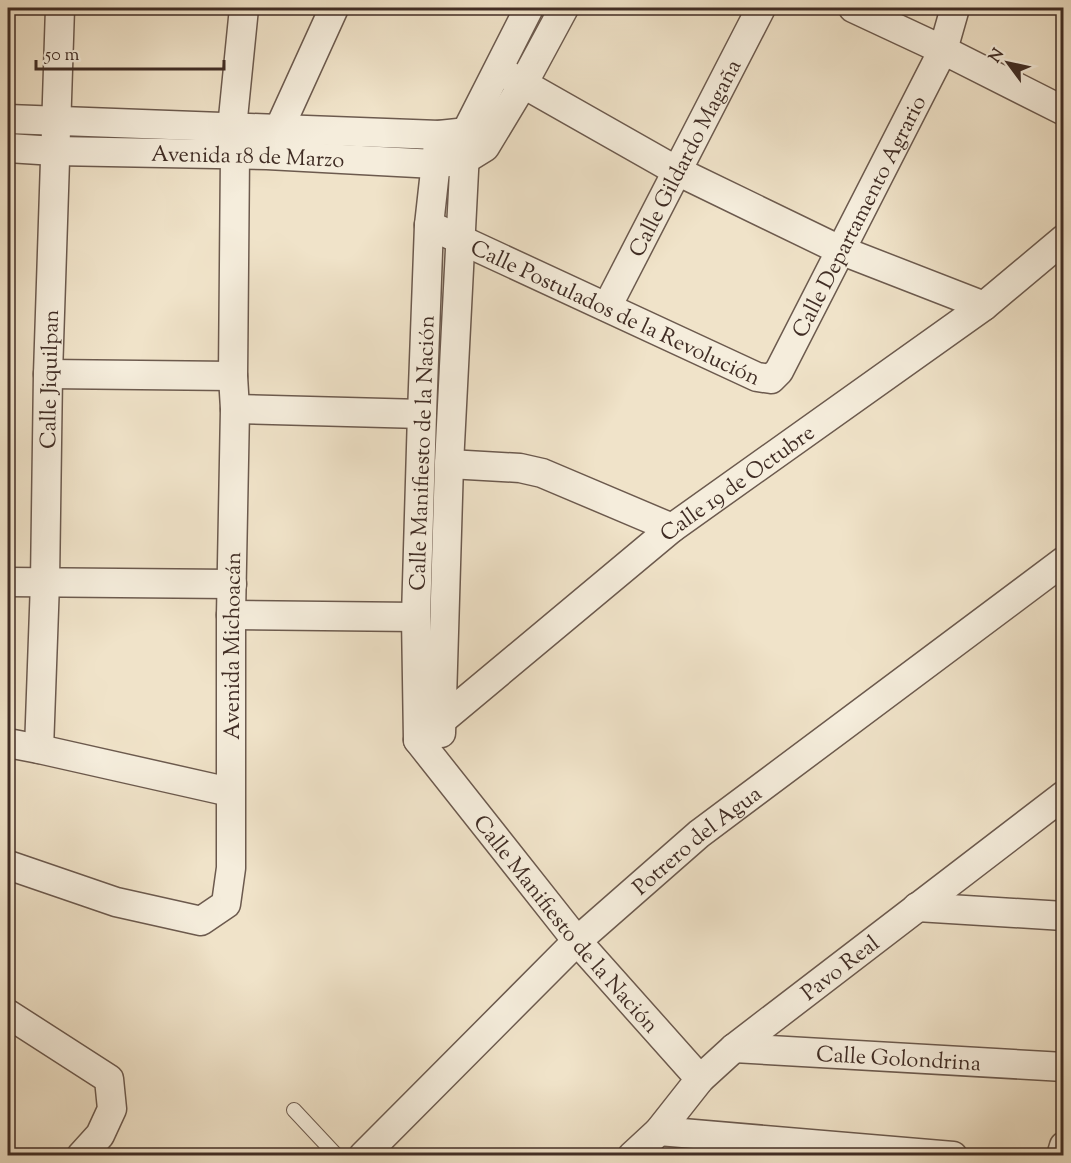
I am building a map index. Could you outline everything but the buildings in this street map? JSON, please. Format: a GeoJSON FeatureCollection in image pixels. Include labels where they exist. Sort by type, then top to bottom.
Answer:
{"type":"FeatureCollection","features":[{"type":"Feature","properties":{"kind":"street","name":"Calle Jiquilpan"},"geometry":{"type":"LineString","coordinates":[[39,748],[60,8]]}},
{"type":"Feature","properties":{"kind":"street","name":"Avenida Michoacán"},"geometry":{"type":"LineString","coordinates":[[8,866],[116,902],[201,921],[226,904],[231,868],[231,584],[235,410],[232,376],[234,142],[244,8]]}},
{"type":"Feature","properties":{"kind":"street"},"geometry":{"type":"LineString","coordinates":[[267,155],[334,8]]}},
{"type":"Feature","properties":{"kind":"street"},"geometry":{"type":"LineString","coordinates":[[463,144],[497,69],[529,8]]}},
{"type":"Feature","properties":{"kind":"street"},"geometry":{"type":"LineString","coordinates":[[463,144],[523,84],[564,8]]}},
{"type":"Feature","properties":{"kind":"street","name":"Calle Gildardo Magaña"},"geometry":{"type":"LineString","coordinates":[[607,307],[761,8]]}},
{"type":"Feature","properties":{"kind":"street"},"geometry":{"type":"LineString","coordinates":[[853,8],[1064,111]]}},
{"type":"Feature","properties":{"kind":"street","name":"Calle Departamento Agrario"},"geometry":{"type":"LineString","coordinates":[[771,379],[779,370],[943,50],[955,8]]}},
{"type":"Feature","properties":{"kind":"street"},"geometry":{"type":"LineString","coordinates":[[497,69],[677,171],[840,250],[984,306]]}},
{"type":"Feature","properties":{"kind":"street","name":"Avenida 18 de Marzo"},"geometry":{"type":"LineString","coordinates":[[8,120],[57,122],[234,142],[267,155],[435,164]]}},
{"type":"Feature","properties":{"kind":"street","name":"Avenida 18 de Marzo"},"geometry":{"type":"LineString","coordinates":[[8,148],[55,151],[234,142],[280,128],[463,144]]}},
{"type":"Feature","properties":{"kind":"street","name":"Calle Manifiesto de la Nación"},"geometry":{"type":"LineString","coordinates":[[463,144],[435,164],[429,225],[416,617],[418,740],[577,940],[700,1079]]}},
{"type":"Feature","properties":{"kind":"street","name":"Calle Manifiesto de la Nación"},"geometry":{"type":"LineString","coordinates":[[437,765],[443,722],[449,464],[462,241],[463,144]]}},
{"type":"Feature","properties":{"kind":"street","name":"Calle Postulados de la Revolución"},"geometry":{"type":"LineString","coordinates":[[429,225],[758,377],[771,379]]}},
{"type":"Feature","properties":{"kind":"street","name":"Calle 19 de Octubre"},"geometry":{"type":"LineString","coordinates":[[418,740],[443,722],[672,528],[984,306],[1064,239]]}},
{"type":"Feature","properties":{"kind":"street"},"geometry":{"type":"LineString","coordinates":[[48,374],[232,376]]}},
{"type":"Feature","properties":{"kind":"street"},"geometry":{"type":"LineString","coordinates":[[235,410],[422,414]]}},
{"type":"Feature","properties":{"kind":"street"},"geometry":{"type":"LineString","coordinates":[[449,464],[520,468],[542,473],[672,528]]}},
{"type":"Feature","properties":{"kind":"street"},"geometry":{"type":"LineString","coordinates":[[420,514],[448,516]]}},
{"type":"Feature","properties":{"kind":"street","name":"Potrero del Agua"},"geometry":{"type":"LineString","coordinates":[[363,1155],[577,940],[699,834],[1064,561]]}},
{"type":"Feature","properties":{"kind":"street"},"geometry":{"type":"LineString","coordinates":[[8,582],[231,584]]}},
{"type":"Feature","properties":{"kind":"street"},"geometry":{"type":"LineString","coordinates":[[231,615],[416,617]]}},
{"type":"Feature","properties":{"kind":"street"},"geometry":{"type":"LineString","coordinates":[[8,743],[230,792]]}},
{"type":"Feature","properties":{"kind":"street","name":"Pavo Real"},"geometry":{"type":"LineString","coordinates":[[632,1155],[659,1131],[700,1079],[734,1048],[1064,795]]}},
{"type":"Feature","properties":{"kind":"street"},"geometry":{"type":"LineString","coordinates":[[918,908],[1064,916]]}},
{"type":"Feature","properties":{"kind":"street"},"geometry":{"type":"LineString","coordinates":[[8,1014],[109,1079],[112,1109],[100,1135],[81,1155]]}},
{"type":"Feature","properties":{"kind":"street","name":"Calle Golondrina"},"geometry":{"type":"LineString","coordinates":[[734,1048],[1064,1067]]}},
{"type":"Feature","properties":{"kind":"street"},"geometry":{"type":"LineString","coordinates":[[659,1131],[953,1155]]}},
{"type":"Feature","properties":{"kind":"street"},"geometry":{"type":"LineString","coordinates":[[1061,1155],[1064,1146]]}},
{"type":"Feature","properties":{"kind":"lane"},"geometry":{"type":"LineString","coordinates":[[294,1110],[337,1155]]}}]}
